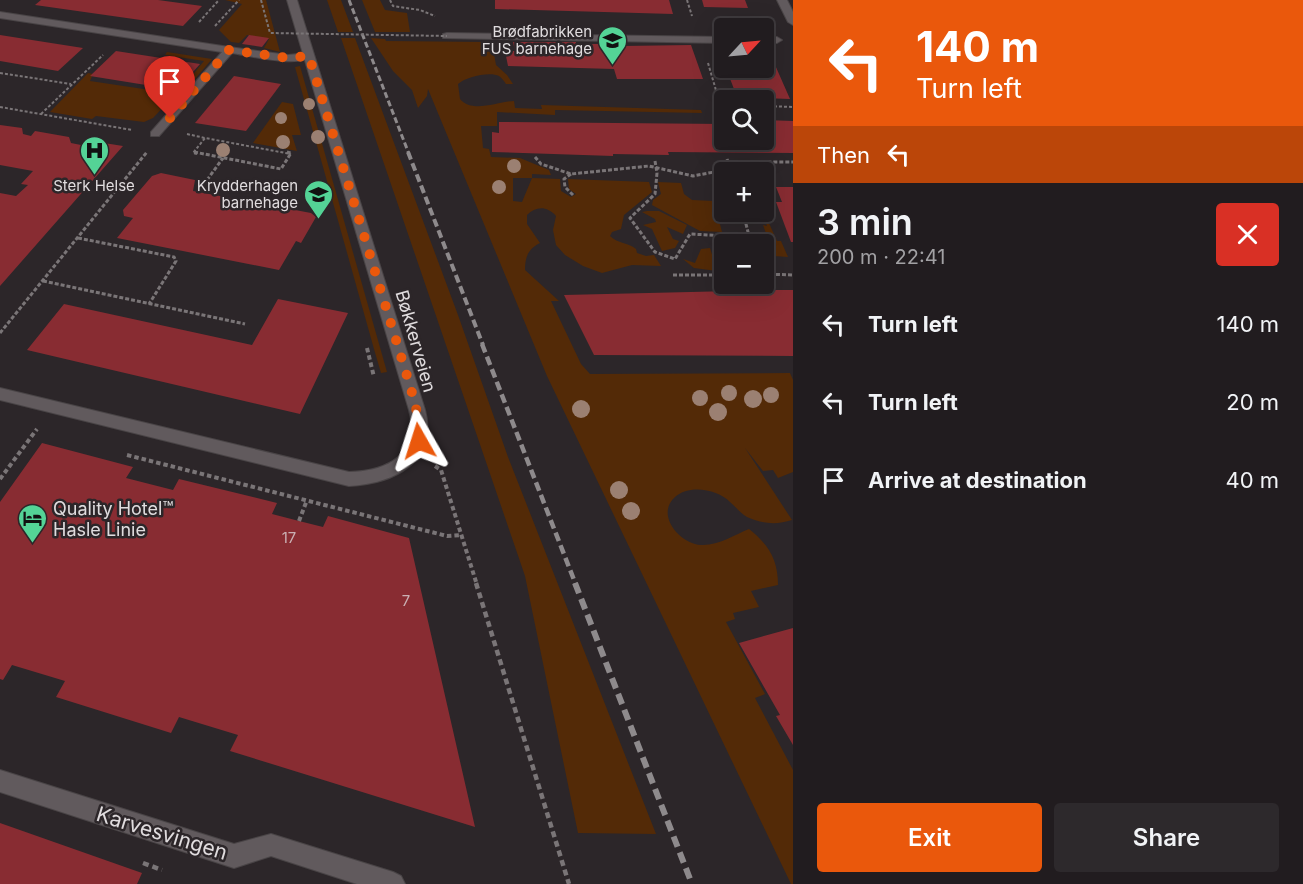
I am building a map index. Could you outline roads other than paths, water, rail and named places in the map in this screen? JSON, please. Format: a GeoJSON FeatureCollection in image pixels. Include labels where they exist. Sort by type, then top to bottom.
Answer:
{"type":"FeatureCollection","features":[{"type":"Feature","properties":{"kind":"street","name":"Bøkkerveien"},"geometry":{"type":"LineString","coordinates":[[0,394],[349,479],[363,480],[383,475],[404,463],[414,452],[421,428],[411,389],[292,0]]}},
{"type":"Feature","properties":{"kind":"street"},"geometry":{"type":"LineString","coordinates":[[782,0],[793,22]]}},
{"type":"Feature","properties":{"kind":"street"},"geometry":{"type":"LineString","coordinates":[[0,15],[288,58],[309,56]]}},
{"type":"Feature","properties":{"kind":"street"},"geometry":{"type":"LineString","coordinates":[[447,36],[714,40]]}},
{"type":"Feature","properties":{"kind":"street"},"geometry":{"type":"LineString","coordinates":[[158,135],[229,50]]}},
{"type":"Feature","properties":{"kind":"street","name":"Karvesvingen"},"geometry":{"type":"LineString","coordinates":[[0,781],[234,856],[272,845],[393,884]]}},
{"type":"Feature","properties":{"kind":"railway"},"geometry":{"type":"LineString","coordinates":[[349,0],[409,154]]}},
{"type":"Feature","properties":{"kind":"railway"},"geometry":{"type":"LineString","coordinates":[[408,152],[483,345]]}},
{"type":"Feature","properties":{"kind":"railway"},"geometry":{"type":"LineString","coordinates":[[482,344],[576,585]]}},
{"type":"Feature","properties":{"kind":"railway"},"geometry":{"type":"LineString","coordinates":[[575,583],[692,884]]}},
{"type":"Feature","properties":{"kind":"place","name":"Brødfabrikken FUS barnehage"},"geometry":{"type":"Point","coordinates":[613,66]}},
{"type":"Feature","properties":{"kind":"place","name":"Sterk Helse"},"geometry":{"type":"Point","coordinates":[94,176]}},
{"type":"Feature","properties":{"kind":"place","name":"Krydderhagen barnehage"},"geometry":{"type":"Point","coordinates":[319,220]}},
{"type":"Feature","properties":{"kind":"place","name":"Quality Hotel™ Hasle Linie"},"geometry":{"type":"Point","coordinates":[32,544]}}]}
